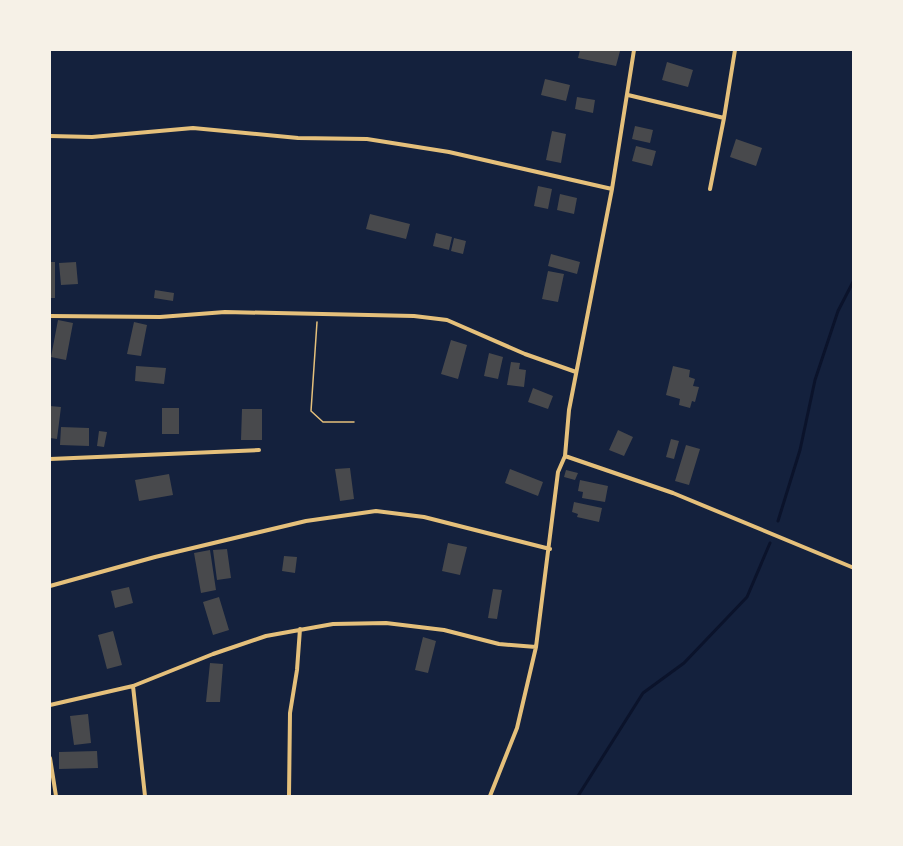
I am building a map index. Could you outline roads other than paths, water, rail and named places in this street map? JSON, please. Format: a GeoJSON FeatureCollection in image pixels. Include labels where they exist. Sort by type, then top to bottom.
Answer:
{"type":"FeatureCollection","features":[{"type":"Feature","properties":{"kind":"street"},"geometry":{"type":"LineString","coordinates":[[490,796],[517,728],[536,647],[558,472],[565,456],[569,410],[612,189],[634,50]]}},
{"type":"Feature","properties":{"kind":"street"},"geometry":{"type":"LineString","coordinates":[[710,189],[735,50]]}},
{"type":"Feature","properties":{"kind":"street"},"geometry":{"type":"LineString","coordinates":[[628,95],[724,118]]}},
{"type":"Feature","properties":{"kind":"street"},"geometry":{"type":"LineString","coordinates":[[50,136],[92,137],[193,128],[298,138],[367,139],[449,152],[612,189]]}},
{"type":"Feature","properties":{"kind":"street"},"geometry":{"type":"LineString","coordinates":[[50,316],[160,317],[225,312],[414,316],[447,320],[525,354],[576,372]]}},
{"type":"Feature","properties":{"kind":"street"},"geometry":{"type":"LineString","coordinates":[[50,459],[259,450]]}},
{"type":"Feature","properties":{"kind":"street"},"geometry":{"type":"LineString","coordinates":[[565,456],[673,493],[854,568]]}},
{"type":"Feature","properties":{"kind":"street"},"geometry":{"type":"LineString","coordinates":[[50,586],[155,557],[306,521],[376,511],[424,517],[550,549]]}},
{"type":"Feature","properties":{"kind":"street"},"geometry":{"type":"LineString","coordinates":[[50,705],[133,687],[213,654],[300,629],[333,624],[386,623],[444,630],[499,644],[536,647]]}},
{"type":"Feature","properties":{"kind":"street"},"geometry":{"type":"LineString","coordinates":[[289,796],[290,713],[297,670],[300,629]]}},
{"type":"Feature","properties":{"kind":"street"},"geometry":{"type":"LineString","coordinates":[[133,687],[145,796]]}},
{"type":"Feature","properties":{"kind":"street"},"geometry":{"type":"LineString","coordinates":[[50,758],[56,796]]}},
{"type":"Feature","properties":{"kind":"waterway"},"geometry":{"type":"LineString","coordinates":[[778,521],[800,450],[815,380],[838,311],[854,280]]}},
{"type":"Feature","properties":{"kind":"waterway"},"geometry":{"type":"LineString","coordinates":[[578,796],[643,693],[684,663],[747,597],[770,543]]}}]}
